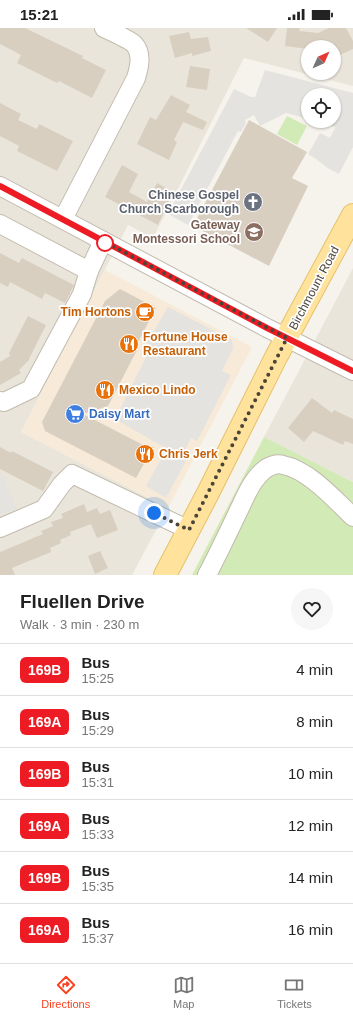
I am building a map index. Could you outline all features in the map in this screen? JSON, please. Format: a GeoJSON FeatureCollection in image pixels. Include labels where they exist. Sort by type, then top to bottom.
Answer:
{"type":"FeatureCollection","features":[{"type":"Feature","properties":{"kind":"main road","name":"Birchmount Road"},"geometry":{"type":"LineString","coordinates":[[165,575],[287,338],[353,215]]}},
{"type":"Feature","properties":{"kind":"street"},"geometry":{"type":"LineString","coordinates":[[63,219],[136,78],[139,69],[140,57],[134,44],[104,28]]}},
{"type":"Feature","properties":{"kind":"street"},"geometry":{"type":"LineString","coordinates":[[0,186],[353,372]]}},
{"type":"Feature","properties":{"kind":"street"},"geometry":{"type":"LineString","coordinates":[[0,224],[89,271]]}},
{"type":"Feature","properties":{"kind":"street"},"geometry":{"type":"LineString","coordinates":[[0,401],[4,402],[31,389],[82,294],[89,271],[103,241]]}},
{"type":"Feature","properties":{"kind":"street"},"geometry":{"type":"LineString","coordinates":[[207,575],[249,491],[263,470],[272,465],[282,464],[307,476],[353,517]]}},
{"type":"Feature","properties":{"kind":"street"},"geometry":{"type":"LineString","coordinates":[[2,522],[44,509],[62,484],[72,474],[189,530]]}},
{"type":"Feature","properties":{"kind":"shaded area"},"geometry":{"type":"Polygon","coordinates":[[[0,28],[353,28],[353,86],[330,80],[341,80],[341,40],[301,40],[301,73],[244,58],[153,238],[128,225],[21,432],[168,508],[132,575],[0,575],[0,28]]]}},
{"type":"Feature","properties":{"kind":"shaded area"},"geometry":{"type":"Polygon","coordinates":[[[265,70],[334,88],[301,88],[301,117],[286,113],[260,126],[254,115],[245,120],[246,123],[241,132],[238,131],[188,225],[168,214],[234,89],[251,97],[255,97],[265,70]]]}},
{"type":"Feature","properties":{"kind":"shaded area"},"geometry":{"type":"Polygon","coordinates":[[[341,90],[353,93],[353,147],[339,174],[329,169],[308,154],[320,133],[330,138],[335,128],[341,128],[341,90]]]}},
{"type":"Feature","properties":{"kind":"shaded area"},"geometry":{"type":"Polygon","coordinates":[[[353,268],[353,482],[264,437],[353,268]]]}},
{"type":"Feature","properties":{"kind":"shaded area"},"geometry":{"type":"Polygon","coordinates":[[[105,270],[252,347],[168,508],[21,432],[105,270]]]}},
{"type":"Feature","properties":{"kind":"shaded area"},"geometry":{"type":"Polygon","coordinates":[[[168,307],[232,340],[233,348],[222,371],[231,375],[197,441],[191,438],[181,458],[186,461],[166,498],[146,486],[167,449],[115,419],[149,351],[144,348],[168,307]]]}},
{"type":"Feature","properties":{"kind":"shaded area"},"geometry":{"type":"Polygon","coordinates":[[[1,472],[17,509],[0,515],[0,473],[1,472]]]}},
{"type":"Feature","properties":{"kind":"green space"},"geometry":{"type":"Polygon","coordinates":[[[287,116],[301,123],[301,128],[306,128],[297,145],[277,134],[287,116]]]}},
{"type":"Feature","properties":{"kind":"green space"},"geometry":{"type":"Polygon","coordinates":[[[264,437],[353,482],[353,575],[192,575],[264,437]]]}},
{"type":"Feature","properties":{"kind":"building"},"geometry":{"type":"Polygon","coordinates":[[[0,28],[25,28],[83,56],[82,58],[106,70],[92,98],[59,81],[57,83],[17,63],[21,55],[0,44],[0,28]]]}},
{"type":"Feature","properties":{"kind":"building"},"geometry":{"type":"Polygon","coordinates":[[[246,28],[277,28],[268,42],[246,28]]]}},
{"type":"Feature","properties":{"kind":"building"},"geometry":{"type":"Polygon","coordinates":[[[287,28],[300,28],[299,31],[318,33],[329,28],[346,28],[353,41],[353,49],[341,55],[341,40],[301,40],[301,48],[285,46],[287,28]]]}},
{"type":"Feature","properties":{"kind":"building"},"geometry":{"type":"Polygon","coordinates":[[[189,32],[191,39],[208,37],[211,51],[192,56],[192,53],[175,58],[169,36],[189,32]]]}},
{"type":"Feature","properties":{"kind":"building"},"geometry":{"type":"Polygon","coordinates":[[[190,66],[210,69],[207,90],[186,87],[190,66]]]}},
{"type":"Feature","properties":{"kind":"building"},"geometry":{"type":"Polygon","coordinates":[[[171,95],[190,105],[186,112],[207,122],[203,130],[183,122],[174,140],[177,142],[169,160],[137,144],[150,117],[156,120],[171,95]]]}},
{"type":"Feature","properties":{"kind":"building"},"geometry":{"type":"Polygon","coordinates":[[[0,103],[21,114],[18,120],[37,129],[39,124],[73,141],[57,171],[17,151],[19,146],[0,136],[0,103]]]}},
{"type":"Feature","properties":{"kind":"building","name":"Chinese Gospel Church Scarborough"},"geometry":{"type":"Polygon","coordinates":[[[249,120],[307,152],[292,178],[308,186],[269,266],[193,226],[249,120]]]}},
{"type":"Feature","properties":{"kind":"building"},"geometry":{"type":"Polygon","coordinates":[[[122,165],[138,174],[129,192],[147,202],[157,183],[173,192],[158,225],[105,197],[122,165]]]}},
{"type":"Feature","properties":{"kind":"building"},"geometry":{"type":"Polygon","coordinates":[[[0,253],[19,263],[22,258],[74,285],[65,303],[45,293],[42,299],[10,282],[8,287],[0,283],[0,253]]]}},
{"type":"Feature","properties":{"kind":"building"},"geometry":{"type":"Polygon","coordinates":[[[120,289],[156,308],[136,346],[138,348],[108,406],[83,414],[155,451],[148,463],[145,462],[136,478],[45,431],[42,422],[105,301],[120,289]]]}},
{"type":"Feature","properties":{"kind":"building"},"geometry":{"type":"Polygon","coordinates":[[[28,316],[46,325],[29,360],[19,370],[21,373],[0,385],[0,362],[10,356],[9,353],[28,316]]]}},
{"type":"Feature","properties":{"kind":"building"},"geometry":{"type":"Polygon","coordinates":[[[312,398],[332,413],[334,410],[353,419],[353,444],[345,441],[343,445],[313,431],[304,442],[288,428],[312,398]]]}},
{"type":"Feature","properties":{"kind":"building"},"geometry":{"type":"Polygon","coordinates":[[[0,447],[11,453],[12,451],[53,472],[43,491],[0,469],[0,447]]]}},
{"type":"Feature","properties":{"kind":"building"},"geometry":{"type":"Polygon","coordinates":[[[84,504],[87,512],[97,508],[100,514],[110,510],[118,530],[97,538],[91,524],[70,532],[71,535],[60,540],[61,543],[50,548],[51,552],[12,568],[15,575],[0,575],[0,552],[43,534],[41,531],[53,526],[51,522],[63,518],[61,514],[84,504]]]}},
{"type":"Feature","properties":{"kind":"building"},"geometry":{"type":"Polygon","coordinates":[[[100,551],[108,568],[95,574],[88,556],[100,551]]]}},
{"type":"Feature","properties":{"kind":"bus line","name":"169B"},"geometry":{"type":"LineString","coordinates":[[0,186],[307,349],[353,371]]}},
{"type":"Feature","properties":{"kind":"place","name":"Chinese Gospel Church Scarborough"},"geometry":{"type":"Point","coordinates":[253,202]}},
{"type":"Feature","properties":{"kind":"place","name":"Gateway Montessori School"},"geometry":{"type":"Point","coordinates":[254,232]}},
{"type":"Feature","properties":{"kind":"place","name":"Tim Hortons"},"geometry":{"type":"Point","coordinates":[145,312]}},
{"type":"Feature","properties":{"kind":"place","name":"Fortune House Restaurant"},"geometry":{"type":"Point","coordinates":[129,344]}},
{"type":"Feature","properties":{"kind":"place","name":"Mexico Lindo"},"geometry":{"type":"Point","coordinates":[105,390]}},
{"type":"Feature","properties":{"kind":"place","name":"Daisy Mart"},"geometry":{"type":"Point","coordinates":[75,414]}},
{"type":"Feature","properties":{"kind":"place","name":"Chris Jerk"},"geometry":{"type":"Point","coordinates":[145,454]}},
{"type":"Feature","properties":{"kind":"route"},"geometry":{"type":"LineString","coordinates":[[105,243],[103,241],[287,338],[189,530],[154,513]]}}]}
